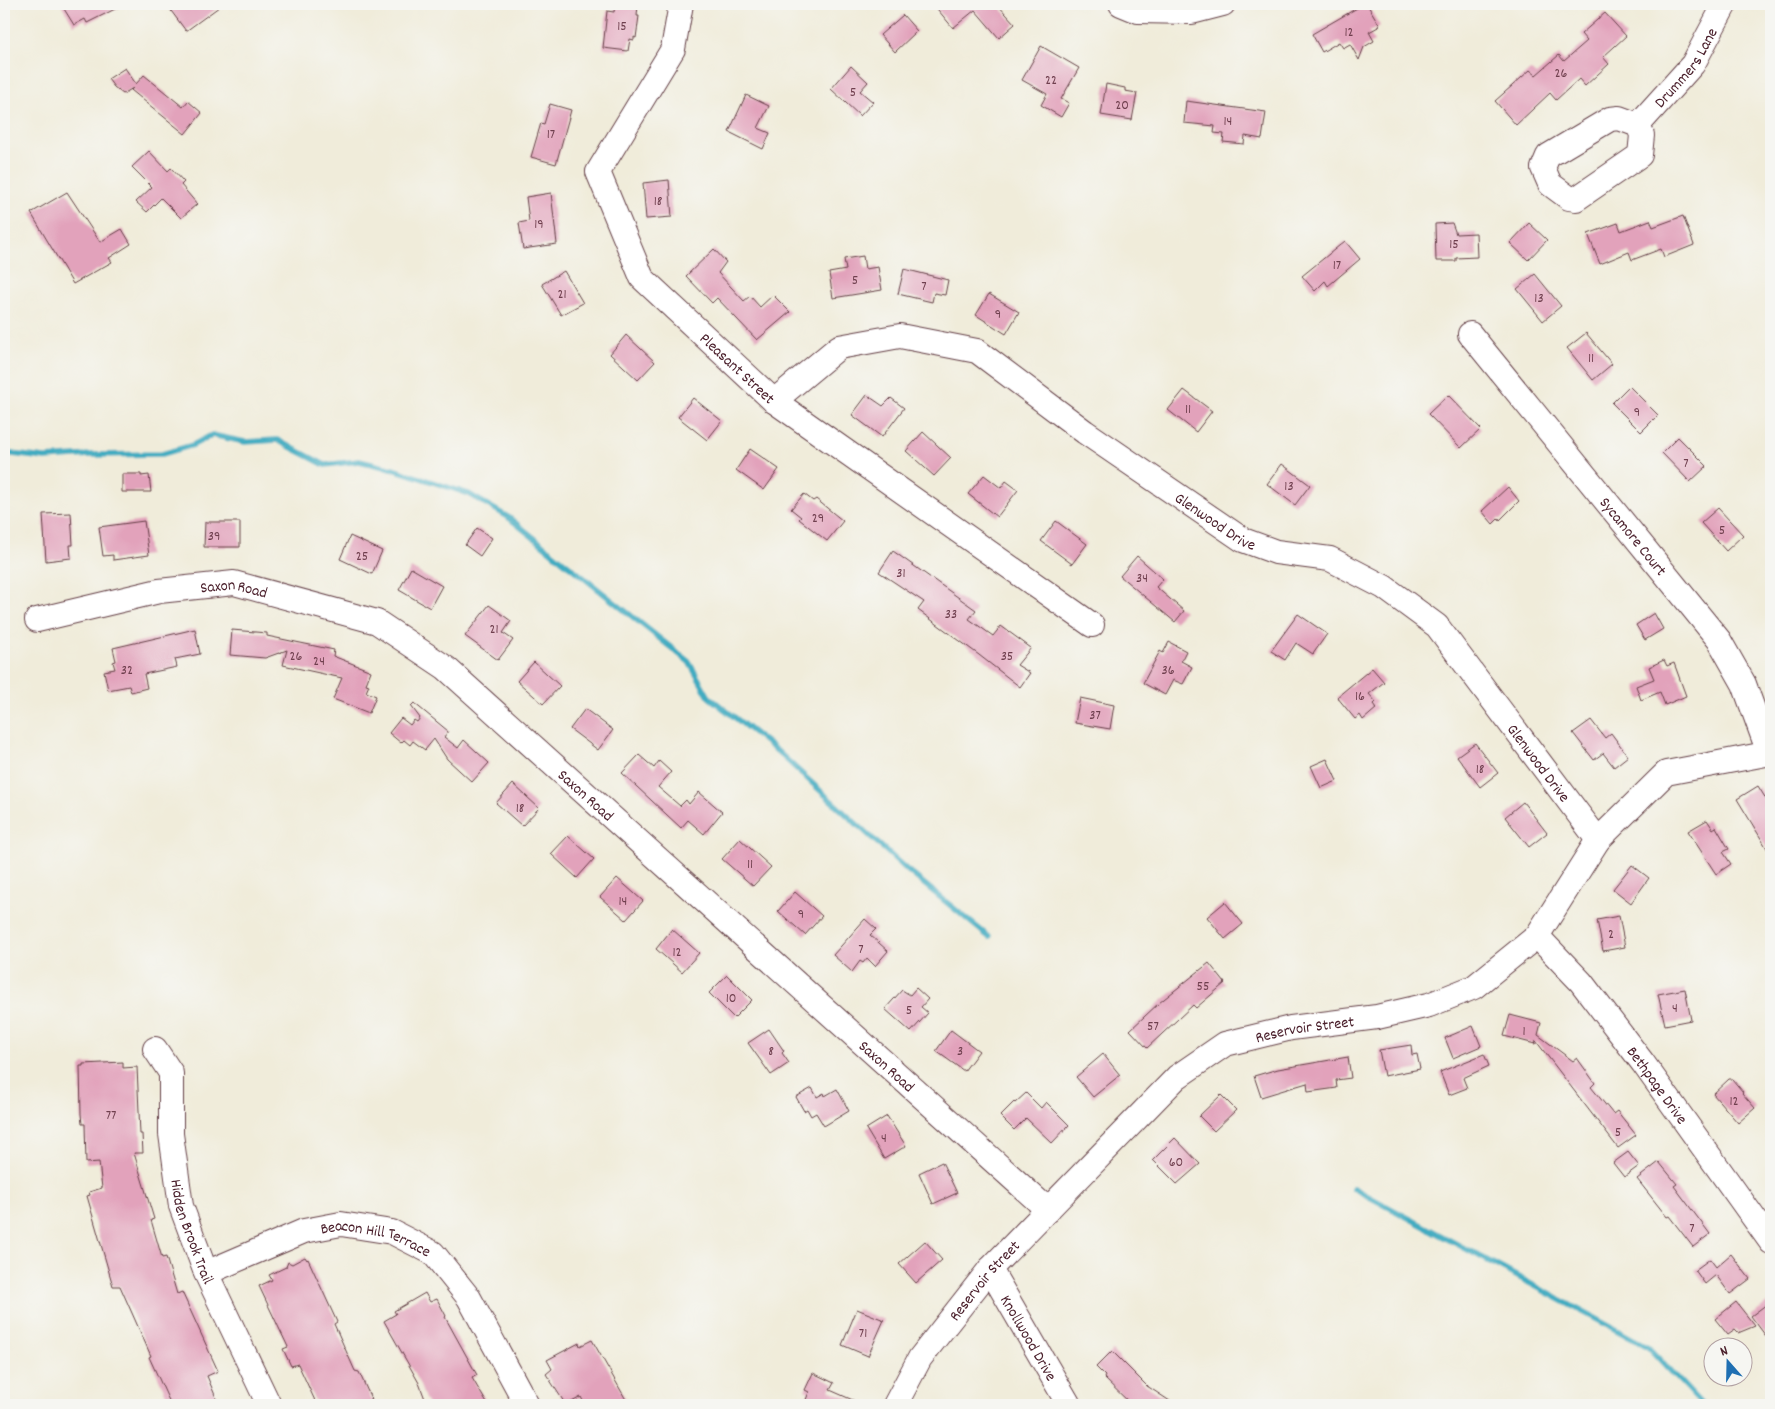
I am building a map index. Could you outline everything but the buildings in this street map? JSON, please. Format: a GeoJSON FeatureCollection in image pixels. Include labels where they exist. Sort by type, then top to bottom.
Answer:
{"type":"FeatureCollection","features":[{"type":"Feature","properties":{"kind":"street","name":"Pleasant Street"},"geometry":{"type":"LineString","coordinates":[[681,4],[673,49],[598,172],[642,278],[774,401],[1092,625]]}},
{"type":"Feature","properties":{"kind":"street"},"geometry":{"type":"LineString","coordinates":[[1121,4],[1138,12],[1192,12],[1223,4]]}},
{"type":"Feature","properties":{"kind":"street","name":"Drummers Lane"},"geometry":{"type":"LineString","coordinates":[[1638,125],[1693,64],[1724,4]]}},
{"type":"Feature","properties":{"kind":"street","name":"Sycamore Court"},"geometry":{"type":"LineString","coordinates":[[1470,334],[1719,640],[1744,684],[1770,753]]}},
{"type":"Feature","properties":{"kind":"street","name":"Glenwood Drive"},"geometry":{"type":"LineString","coordinates":[[774,401],[839,347],[900,336],[977,352],[1085,432],[1242,540],[1276,552],[1330,559],[1384,587],[1437,626],[1598,840]]}},
{"type":"Feature","properties":{"kind":"street","name":"Saxon Road"},"geometry":{"type":"LineString","coordinates":[[37,620],[159,591],[234,583],[377,622],[446,668],[1048,1210]]}},
{"type":"Feature","properties":{"kind":"street","name":"Reservoir Street"},"geometry":{"type":"LineString","coordinates":[[895,1405],[920,1358],[990,1269],[1177,1077],[1225,1044],[1291,1028],[1377,1016],[1429,1005],[1474,987],[1537,936],[1598,840],[1666,773],[1770,753]]}},
{"type":"Feature","properties":{"kind":"street","name":"Bethpage Drive"},"geometry":{"type":"LineString","coordinates":[[1537,936],[1580,982],[1643,1063],[1771,1242]]}},
{"type":"Feature","properties":{"kind":"street","name":"Hidden Brook Trail"},"geometry":{"type":"LineString","coordinates":[[155,1049],[171,1073],[171,1134],[181,1206],[206,1273],[269,1405]]}},
{"type":"Feature","properties":{"kind":"street","name":"Beacon Hill Terrace"},"geometry":{"type":"LineString","coordinates":[[206,1273],[304,1230],[341,1224],[392,1232],[433,1253],[469,1298],[527,1405]]}},
{"type":"Feature","properties":{"kind":"street","name":"Knollwood Drive"},"geometry":{"type":"LineString","coordinates":[[990,1269],[1068,1405]]}},
{"type":"Feature","properties":{"kind":"waterway"},"geometry":{"type":"LineString","coordinates":[[4,453],[45,458],[162,454],[193,445],[212,435],[245,442],[277,440],[325,465],[359,461],[393,469],[469,494],[508,517],[689,662],[709,697],[777,751],[907,870],[989,937]]}},
{"type":"Feature","properties":{"kind":"waterway"},"geometry":{"type":"LineString","coordinates":[[1353,1188],[1648,1347],[1702,1405]]}}]}
